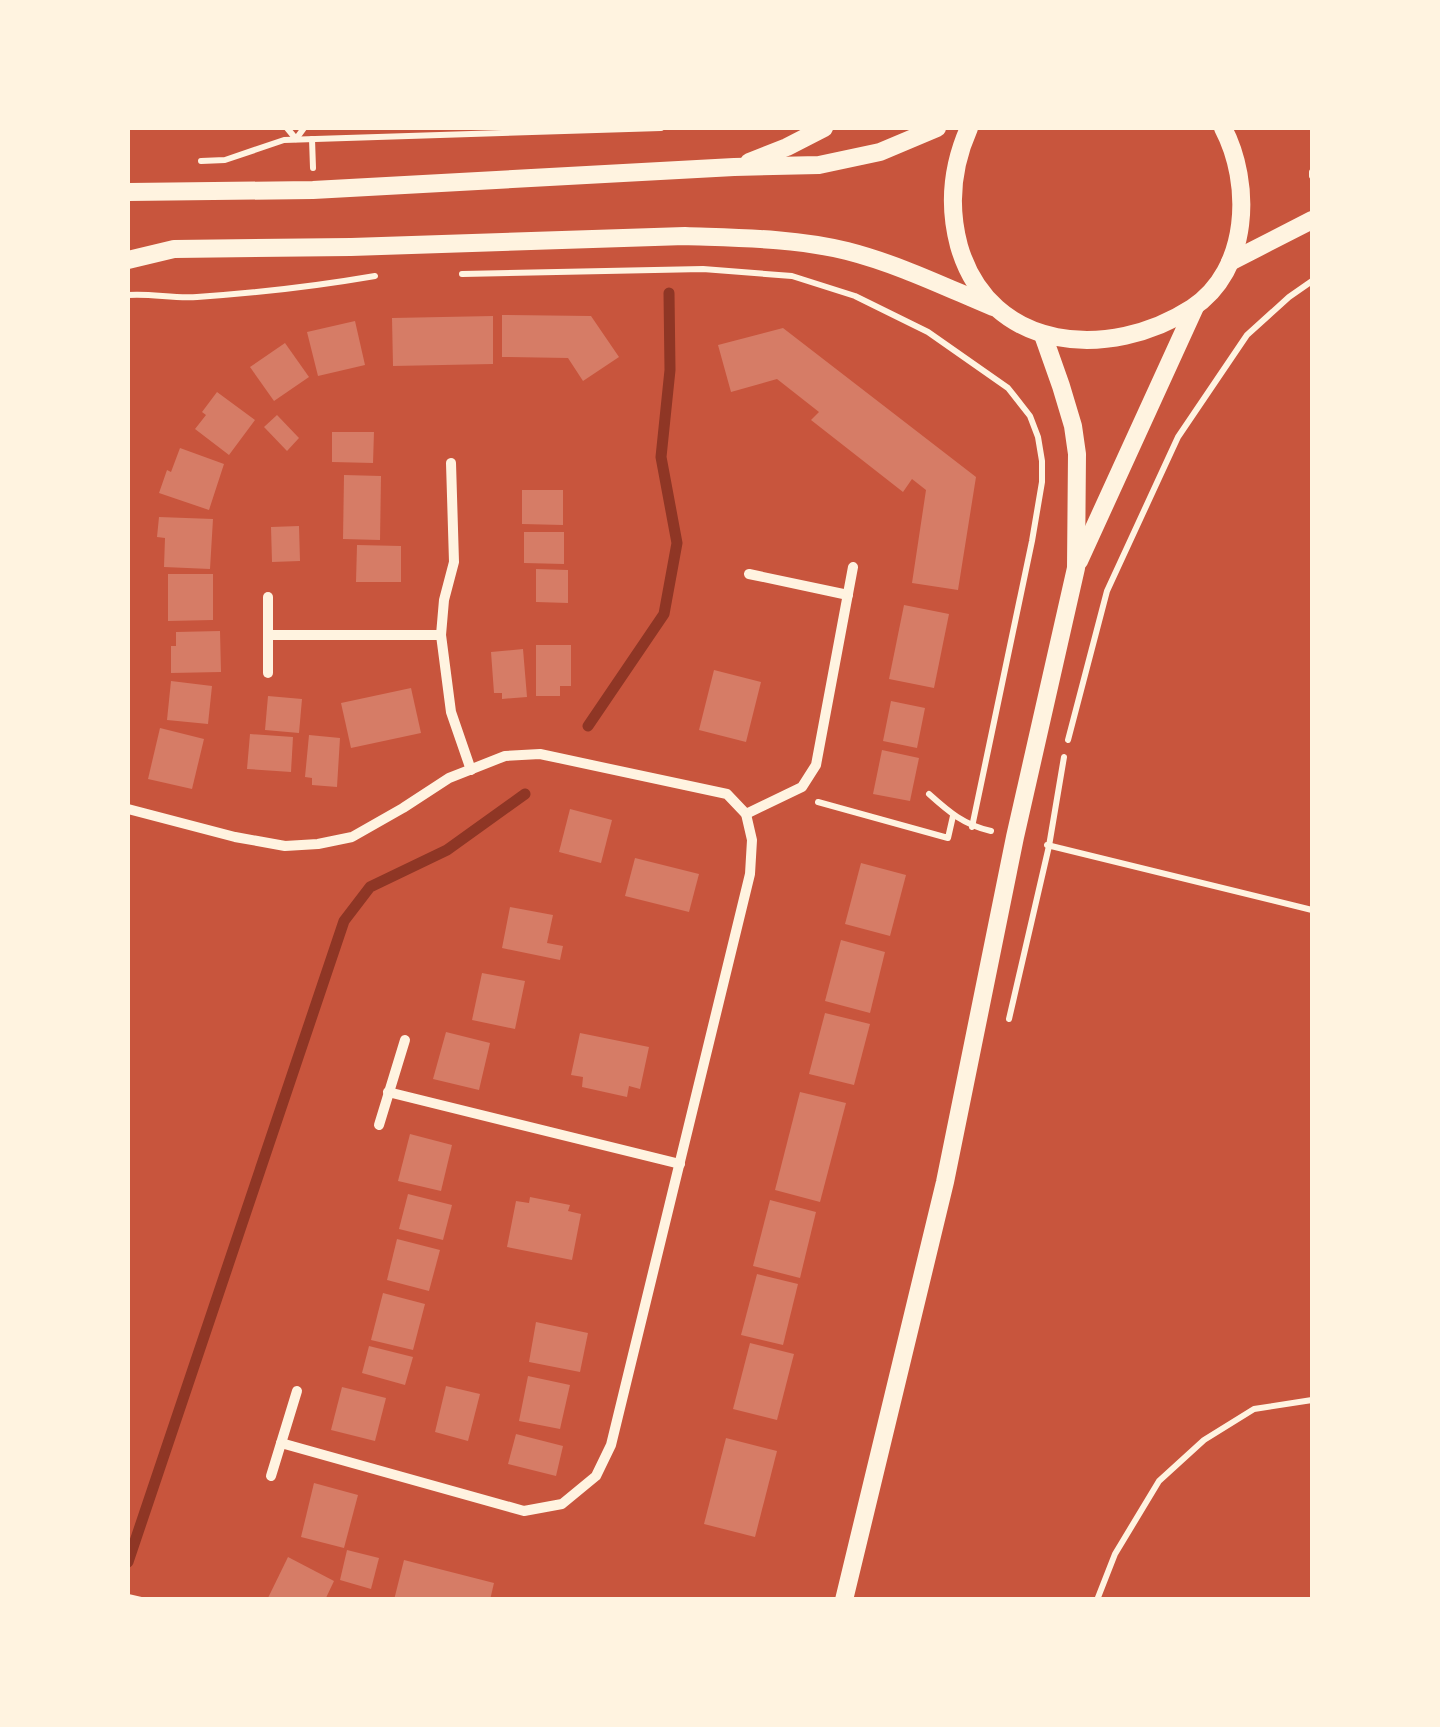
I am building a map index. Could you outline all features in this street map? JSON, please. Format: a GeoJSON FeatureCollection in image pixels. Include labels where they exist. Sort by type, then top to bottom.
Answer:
{"type":"FeatureCollection","features":[{"type":"Feature","properties":{"kind":"street"},"geometry":{"type":"LineString","coordinates":[[734,167],[824,128]]}},
{"type":"Feature","properties":{"kind":"street"},"geometry":{"type":"LineString","coordinates":[[128,192],[314,190],[819,165],[880,152],[938,128]]}},
{"type":"Feature","properties":{"kind":"street"},"geometry":{"type":"LineString","coordinates":[[970,128],[955,171],[954,229],[976,285],[993,307]]}},
{"type":"Feature","properties":{"kind":"street"},"geometry":{"type":"LineString","coordinates":[[128,260],[192,248],[684,236],[807,243],[889,263],[993,307],[1024,328],[1043,335],[1095,339],[1121,336],[1156,326],[1194,306],[1230,262],[1239,234],[1242,204],[1239,169],[1223,128]]}},
{"type":"Feature","properties":{"kind":"street"},"geometry":{"type":"LineString","coordinates":[[1230,262],[1312,220]]}},
{"type":"Feature","properties":{"kind":"street"},"geometry":{"type":"LineString","coordinates":[[844,1600],[945,1182],[1015,837],[1076,568],[1194,306]]}},
{"type":"Feature","properties":{"kind":"street"},"geometry":{"type":"LineString","coordinates":[[1043,335],[1065,399],[1077,454],[1076,568]]}},
{"type":"Feature","properties":{"kind":"street"},"geometry":{"type":"LineString","coordinates":[[451,463],[454,562],[444,600],[441,635],[451,712],[471,770]]}},
{"type":"Feature","properties":{"kind":"street"},"geometry":{"type":"LineString","coordinates":[[746,814],[802,787],[816,766],[853,567]]}},
{"type":"Feature","properties":{"kind":"street"},"geometry":{"type":"LineString","coordinates":[[749,574],[848,595]]}},
{"type":"Feature","properties":{"kind":"street"},"geometry":{"type":"LineString","coordinates":[[268,597],[268,673]]}},
{"type":"Feature","properties":{"kind":"street"},"geometry":{"type":"LineString","coordinates":[[268,634],[441,635]]}},
{"type":"Feature","properties":{"kind":"street"},"geometry":{"type":"LineString","coordinates":[[128,809],[236,837],[285,846],[318,844],[352,836],[449,778],[505,756],[540,754],[726,794],[746,814],[752,840],[750,874],[612,1444],[596,1476],[562,1504],[524,1511],[281,1443]]}},
{"type":"Feature","properties":{"kind":"street"},"geometry":{"type":"LineString","coordinates":[[378,1125],[405,1040]]}},
{"type":"Feature","properties":{"kind":"street"},"geometry":{"type":"LineString","coordinates":[[388,1092],[680,1164]]}},
{"type":"Feature","properties":{"kind":"street"},"geometry":{"type":"LineString","coordinates":[[271,1476],[297,1390]]}},
{"type":"Feature","properties":{"kind":"path"},"geometry":{"type":"LineString","coordinates":[[287,128],[296,139]]}},
{"type":"Feature","properties":{"kind":"path"},"geometry":{"type":"LineString","coordinates":[[296,128],[296,139]]}},
{"type":"Feature","properties":{"kind":"path"},"geometry":{"type":"LineString","coordinates":[[296,139],[304,128]]}},
{"type":"Feature","properties":{"kind":"path"},"geometry":{"type":"LineString","coordinates":[[186,161],[225,160],[296,139],[661,128]]}},
{"type":"Feature","properties":{"kind":"path"},"geometry":{"type":"LineString","coordinates":[[451,274],[704,269],[792,276],[855,296],[928,332],[1008,388],[1030,416],[1038,438],[1042,482],[972,827]]}},
{"type":"Feature","properties":{"kind":"path"},"geometry":{"type":"LineString","coordinates":[[128,295],[193,298],[393,275]]}},
{"type":"Feature","properties":{"kind":"path"},"geometry":{"type":"LineString","coordinates":[[1049,846],[1066,750],[1108,591],[1172,452],[1247,334],[1312,281]]}},
{"type":"Feature","properties":{"kind":"path"},"geometry":{"type":"LineString","coordinates":[[788,794],[948,838],[953,816]]}},
{"type":"Feature","properties":{"kind":"path"},"geometry":{"type":"LineString","coordinates":[[930,794],[953,816],[972,827],[1312,910]]}},
{"type":"Feature","properties":{"kind":"path"},"geometry":{"type":"LineString","coordinates":[[1097,1600],[1115,1554],[1159,1480],[1204,1440],[1254,1409],[1312,1400]]}},
{"type":"Feature","properties":{"kind":"path"},"geometry":{"type":"LineString","coordinates":[[128,1598],[141,1600]]}},
{"type":"Feature","properties":{"kind":"building"},"geometry":{"type":"Polygon","coordinates":[[[502,315],[591,316],[619,357],[583,381],[568,358],[502,357],[502,315]]]}},
{"type":"Feature","properties":{"kind":"building"},"geometry":{"type":"Polygon","coordinates":[[[493,316],[493,364],[393,366],[392,318],[493,316]]]}},
{"type":"Feature","properties":{"kind":"building"},"geometry":{"type":"Polygon","coordinates":[[[355,321],[365,365],[318,376],[307,332],[355,321]]]}},
{"type":"Feature","properties":{"kind":"building"},"geometry":{"type":"Polygon","coordinates":[[[783,328],[976,477],[958,590],[912,583],[926,490],[912,479],[903,492],[811,420],[819,412],[777,379],[731,392],[718,345],[783,328]]]}},
{"type":"Feature","properties":{"kind":"building"},"geometry":{"type":"Polygon","coordinates":[[[285,343],[309,377],[274,401],[250,367],[285,343]]]}},
{"type":"Feature","properties":{"kind":"building"},"geometry":{"type":"Polygon","coordinates":[[[217,392],[255,420],[229,455],[195,429],[217,392]]]}},
{"type":"Feature","properties":{"kind":"building"},"geometry":{"type":"Polygon","coordinates":[[[277,415],[299,438],[287,451],[264,427],[277,415]]]}},
{"type":"Feature","properties":{"kind":"building"},"geometry":{"type":"Polygon","coordinates":[[[332,432],[374,432],[373,463],[332,462],[332,432]]]}},
{"type":"Feature","properties":{"kind":"building"},"geometry":{"type":"Polygon","coordinates":[[[180,448],[224,464],[209,510],[159,493],[180,448]]]}},
{"type":"Feature","properties":{"kind":"building"},"geometry":{"type":"Polygon","coordinates":[[[344,475],[381,476],[380,540],[343,539],[344,475]]]}},
{"type":"Feature","properties":{"kind":"building"},"geometry":{"type":"Polygon","coordinates":[[[522,490],[563,490],[563,525],[522,524],[522,490]]]}},
{"type":"Feature","properties":{"kind":"building"},"geometry":{"type":"Polygon","coordinates":[[[159,517],[213,519],[210,569],[164,567],[165,538],[157,537],[159,517]]]}},
{"type":"Feature","properties":{"kind":"building"},"geometry":{"type":"Polygon","coordinates":[[[299,526],[300,561],[272,562],[271,527],[299,526]]]}},
{"type":"Feature","properties":{"kind":"building"},"geometry":{"type":"Polygon","coordinates":[[[524,532],[564,532],[564,564],[524,563],[524,532]]]}},
{"type":"Feature","properties":{"kind":"building"},"geometry":{"type":"Polygon","coordinates":[[[357,545],[401,546],[401,582],[356,582],[357,545]]]}},
{"type":"Feature","properties":{"kind":"building"},"geometry":{"type":"Polygon","coordinates":[[[536,569],[568,570],[568,603],[536,602],[536,569]]]}},
{"type":"Feature","properties":{"kind":"building"},"geometry":{"type":"Polygon","coordinates":[[[168,574],[213,574],[213,620],[168,621],[168,574]]]}},
{"type":"Feature","properties":{"kind":"building"},"geometry":{"type":"Polygon","coordinates":[[[904,605],[949,614],[934,688],[889,679],[904,605]]]}},
{"type":"Feature","properties":{"kind":"building"},"geometry":{"type":"Polygon","coordinates":[[[220,631],[221,672],[171,673],[171,646],[176,646],[176,632],[220,631]]]}},
{"type":"Feature","properties":{"kind":"building"},"geometry":{"type":"Polygon","coordinates":[[[536,645],[571,645],[571,686],[560,686],[560,696],[536,696],[536,645]]]}},
{"type":"Feature","properties":{"kind":"building"},"geometry":{"type":"Polygon","coordinates":[[[523,649],[527,697],[502,699],[502,693],[494,693],[491,652],[523,649]]]}},
{"type":"Feature","properties":{"kind":"building"},"geometry":{"type":"Polygon","coordinates":[[[714,670],[761,682],[746,742],[699,730],[714,670]]]}},
{"type":"Feature","properties":{"kind":"building"},"geometry":{"type":"Polygon","coordinates":[[[171,681],[212,686],[208,724],[167,720],[171,681]]]}},
{"type":"Feature","properties":{"kind":"building"},"geometry":{"type":"Polygon","coordinates":[[[411,688],[421,733],[351,748],[341,703],[411,688]]]}},
{"type":"Feature","properties":{"kind":"building"},"geometry":{"type":"Polygon","coordinates":[[[268,696],[302,699],[299,733],[265,730],[268,696]]]}},
{"type":"Feature","properties":{"kind":"building"},"geometry":{"type":"Polygon","coordinates":[[[891,701],[925,708],[917,748],[883,741],[891,701]]]}},
{"type":"Feature","properties":{"kind":"building"},"geometry":{"type":"Polygon","coordinates":[[[160,728],[204,739],[192,789],[148,779],[160,728]]]}},
{"type":"Feature","properties":{"kind":"building"},"geometry":{"type":"Polygon","coordinates":[[[250,734],[293,737],[291,772],[247,769],[250,734]]]}},
{"type":"Feature","properties":{"kind":"building"},"geometry":{"type":"Polygon","coordinates":[[[309,735],[340,738],[337,787],[312,785],[312,778],[305,777],[309,735]]]}},
{"type":"Feature","properties":{"kind":"building"},"geometry":{"type":"Polygon","coordinates":[[[882,750],[919,758],[910,801],[873,794],[882,750]]]}},
{"type":"Feature","properties":{"kind":"building"},"geometry":{"type":"Polygon","coordinates":[[[570,809],[612,820],[601,863],[559,852],[570,809]]]}},
{"type":"Feature","properties":{"kind":"building"},"geometry":{"type":"Polygon","coordinates":[[[635,858],[699,874],[689,912],[625,896],[635,858]]]}},
{"type":"Feature","properties":{"kind":"building"},"geometry":{"type":"Polygon","coordinates":[[[861,863],[906,875],[890,936],[845,924],[861,863]]]}},
{"type":"Feature","properties":{"kind":"building"},"geometry":{"type":"Polygon","coordinates":[[[510,907],[553,915],[547,943],[563,946],[560,960],[502,948],[510,907]]]}},
{"type":"Feature","properties":{"kind":"building"},"geometry":{"type":"Polygon","coordinates":[[[841,940],[885,952],[870,1013],[825,1001],[841,940]]]}},
{"type":"Feature","properties":{"kind":"building"},"geometry":{"type":"Polygon","coordinates":[[[482,973],[525,981],[515,1029],[472,1020],[482,973]]]}},
{"type":"Feature","properties":{"kind":"building"},"geometry":{"type":"Polygon","coordinates":[[[825,1013],[870,1024],[854,1085],[809,1074],[825,1013]]]}},
{"type":"Feature","properties":{"kind":"building"},"geometry":{"type":"Polygon","coordinates":[[[446,1032],[490,1043],[479,1090],[433,1079],[446,1032]]]}},
{"type":"Feature","properties":{"kind":"building"},"geometry":{"type":"Polygon","coordinates":[[[580,1033],[649,1047],[640,1089],[629,1086],[627,1097],[582,1087],[583,1077],[571,1075],[580,1033]]]}},
{"type":"Feature","properties":{"kind":"building"},"geometry":{"type":"Polygon","coordinates":[[[800,1092],[846,1103],[820,1202],[775,1190],[800,1092]]]}},
{"type":"Feature","properties":{"kind":"building"},"geometry":{"type":"Polygon","coordinates":[[[410,1134],[452,1145],[441,1191],[398,1181],[410,1134]]]}},
{"type":"Feature","properties":{"kind":"building"},"geometry":{"type":"Polygon","coordinates":[[[408,1194],[452,1205],[443,1240],[399,1229],[408,1194]]]}},
{"type":"Feature","properties":{"kind":"building"},"geometry":{"type":"Polygon","coordinates":[[[530,1197],[570,1205],[568,1211],[581,1214],[572,1260],[507,1247],[516,1201],[529,1203],[530,1197]]]}},
{"type":"Feature","properties":{"kind":"building"},"geometry":{"type":"Polygon","coordinates":[[[770,1200],[816,1212],[800,1278],[753,1266],[770,1200]]]}},
{"type":"Feature","properties":{"kind":"building"},"geometry":{"type":"Polygon","coordinates":[[[397,1239],[440,1250],[429,1291],[387,1280],[397,1239]]]}},
{"type":"Feature","properties":{"kind":"building"},"geometry":{"type":"Polygon","coordinates":[[[757,1274],[798,1284],[783,1345],[741,1335],[757,1274]]]}},
{"type":"Feature","properties":{"kind":"building"},"geometry":{"type":"Polygon","coordinates":[[[383,1293],[425,1304],[413,1350],[371,1340],[383,1293]]]}},
{"type":"Feature","properties":{"kind":"building"},"geometry":{"type":"Polygon","coordinates":[[[536,1322],[588,1333],[580,1372],[529,1362],[536,1322]]]}},
{"type":"Feature","properties":{"kind":"building"},"geometry":{"type":"Polygon","coordinates":[[[750,1343],[794,1354],[777,1420],[733,1409],[750,1343]]]}},
{"type":"Feature","properties":{"kind":"building"},"geometry":{"type":"Polygon","coordinates":[[[369,1346],[413,1357],[405,1385],[362,1373],[369,1346]]]}},
{"type":"Feature","properties":{"kind":"building"},"geometry":{"type":"Polygon","coordinates":[[[528,1376],[570,1385],[560,1429],[519,1421],[528,1376]]]}},
{"type":"Feature","properties":{"kind":"building"},"geometry":{"type":"Polygon","coordinates":[[[446,1386],[480,1394],[468,1441],[435,1432],[446,1386]]]}},
{"type":"Feature","properties":{"kind":"building"},"geometry":{"type":"Polygon","coordinates":[[[342,1387],[386,1398],[375,1441],[331,1430],[342,1387]]]}},
{"type":"Feature","properties":{"kind":"building"},"geometry":{"type":"Polygon","coordinates":[[[516,1434],[563,1446],[556,1476],[508,1464],[516,1434]]]}},
{"type":"Feature","properties":{"kind":"building"},"geometry":{"type":"Polygon","coordinates":[[[726,1438],[777,1451],[755,1537],[704,1524],[726,1438]]]}},
{"type":"Feature","properties":{"kind":"building"},"geometry":{"type":"Polygon","coordinates":[[[314,1483],[358,1495],[344,1548],[301,1537],[314,1483]]]}},
{"type":"Feature","properties":{"kind":"building"},"geometry":{"type":"Polygon","coordinates":[[[347,1550],[379,1558],[371,1589],[340,1580],[347,1550]]]}},
{"type":"Feature","properties":{"kind":"building"},"geometry":{"type":"Polygon","coordinates":[[[288,1557],[334,1581],[325,1600],[267,1600],[288,1557]]]}},
{"type":"Feature","properties":{"kind":"building"},"geometry":{"type":"Polygon","coordinates":[[[404,1560],[494,1583],[490,1600],[394,1600],[404,1560]]]}},
{"type":"Feature","properties":{"kind":"waterway"},"geometry":{"type":"LineString","coordinates":[[588,726],[664,614],[677,543],[661,457],[670,370],[669,293]]}},
{"type":"Feature","properties":{"kind":"waterway"},"geometry":{"type":"LineString","coordinates":[[128,1562],[344,921],[370,887],[447,850],[525,794]]}}]}
